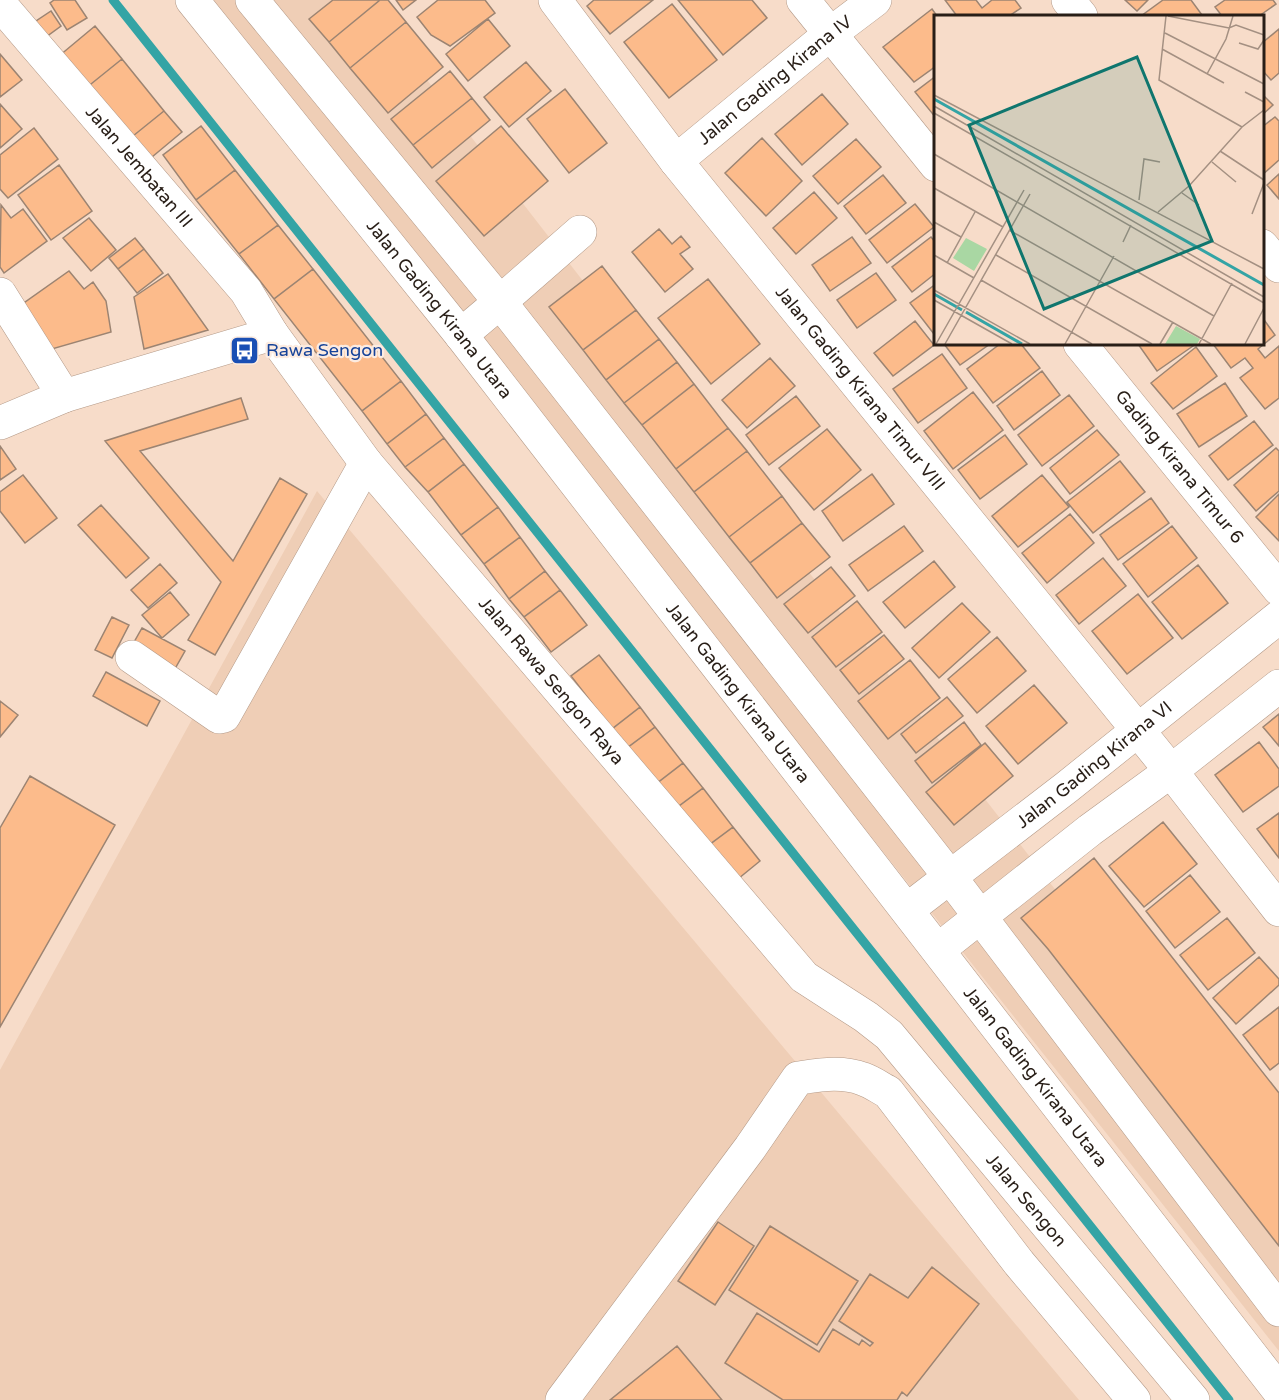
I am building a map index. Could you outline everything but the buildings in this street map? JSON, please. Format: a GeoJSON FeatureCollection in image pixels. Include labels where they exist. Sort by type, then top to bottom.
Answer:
{"type":"FeatureCollection","features":[{"type":"Feature","properties":{"kind":"street","name":"Jalan Gading Kirana Utara"},"geometry":{"type":"LineString","coordinates":[[192,0],[461,335],[1279,1391]]}},
{"type":"Feature","properties":{"kind":"street"},"geometry":{"type":"LineString","coordinates":[[252,0],[500,302],[950,877],[1279,1310]]}},
{"type":"Feature","properties":{"kind":"street","name":"Jalan Gading Kirana Timur VIII"},"geometry":{"type":"LineString","coordinates":[[555,0],[676,161],[1171,771],[1279,910]]}},
{"type":"Feature","properties":{"kind":"street"},"geometry":{"type":"LineString","coordinates":[[803,0],[934,163]]}},
{"type":"Feature","properties":{"kind":"street","name":"Jalan Gading Kirana IV"},"geometry":{"type":"LineString","coordinates":[[676,161],[830,34],[875,0]]}},
{"type":"Feature","properties":{"kind":"street"},"geometry":{"type":"LineString","coordinates":[[1068,0],[1080,15]]}},
{"type":"Feature","properties":{"kind":"street","name":"Jalan Jembatan III"},"geometry":{"type":"LineString","coordinates":[[0,4],[246,291],[272,334]]}},
{"type":"Feature","properties":{"kind":"street"},"geometry":{"type":"LineString","coordinates":[[461,335],[580,232]]}},
{"type":"Feature","properties":{"kind":"street"},"geometry":{"type":"LineString","coordinates":[[1264,247],[1279,267]]}},
{"type":"Feature","properties":{"kind":"street"},"geometry":{"type":"LineString","coordinates":[[0,294],[64,396]]}},
{"type":"Feature","properties":{"kind":"street"},"geometry":{"type":"LineString","coordinates":[[0,423],[64,396],[272,334]]}},
{"type":"Feature","properties":{"kind":"street","name":"Jalan Rawa Sengon Raya"},"geometry":{"type":"LineString","coordinates":[[272,334],[366,463],[804,976],[852,1008]]}},
{"type":"Feature","properties":{"kind":"street","name":"Gading Kirana Timur 6"},"geometry":{"type":"LineString","coordinates":[[1081,345],[1279,589]]}},
{"type":"Feature","properties":{"kind":"street"},"geometry":{"type":"LineString","coordinates":[[132,657],[219,717],[224,716],[366,463]]}},
{"type":"Feature","properties":{"kind":"street","name":"Jalan Gading Kirana VI"},"geometry":{"type":"LineString","coordinates":[[907,910],[1067,787],[1279,617]]}},
{"type":"Feature","properties":{"kind":"street"},"geometry":{"type":"LineString","coordinates":[[938,950],[1090,830],[1171,771],[1279,686]]}},
{"type":"Feature","properties":{"kind":"street","name":"Jalan Sengon"},"geometry":{"type":"LineString","coordinates":[[852,1008],[889,1035],[1193,1400]]}},
{"type":"Feature","properties":{"kind":"street"},"geometry":{"type":"LineString","coordinates":[[562,1400],[750,1148],[798,1078],[838,1074],[863,1079],[888,1092],[1019,1263],[1134,1400]]}},
{"type":"Feature","properties":{"kind":"shaded area"},"geometry":{"type":"Polygon","coordinates":[[[208,0],[365,0],[1279,1178],[1279,1351],[208,0]]]}},
{"type":"Feature","properties":{"kind":"shaded area"},"geometry":{"type":"Polygon","coordinates":[[[317,491],[1079,1400],[0,1400],[0,1070],[317,491]]]}},
{"type":"Feature","properties":{"kind":"waterway"},"geometry":{"type":"LineString","coordinates":[[113,0],[1229,1400]]}},
{"type":"Feature","properties":{"kind":"place","name":"Rawa Sengon"},"geometry":{"type":"Point","coordinates":[245,350]}}]}
